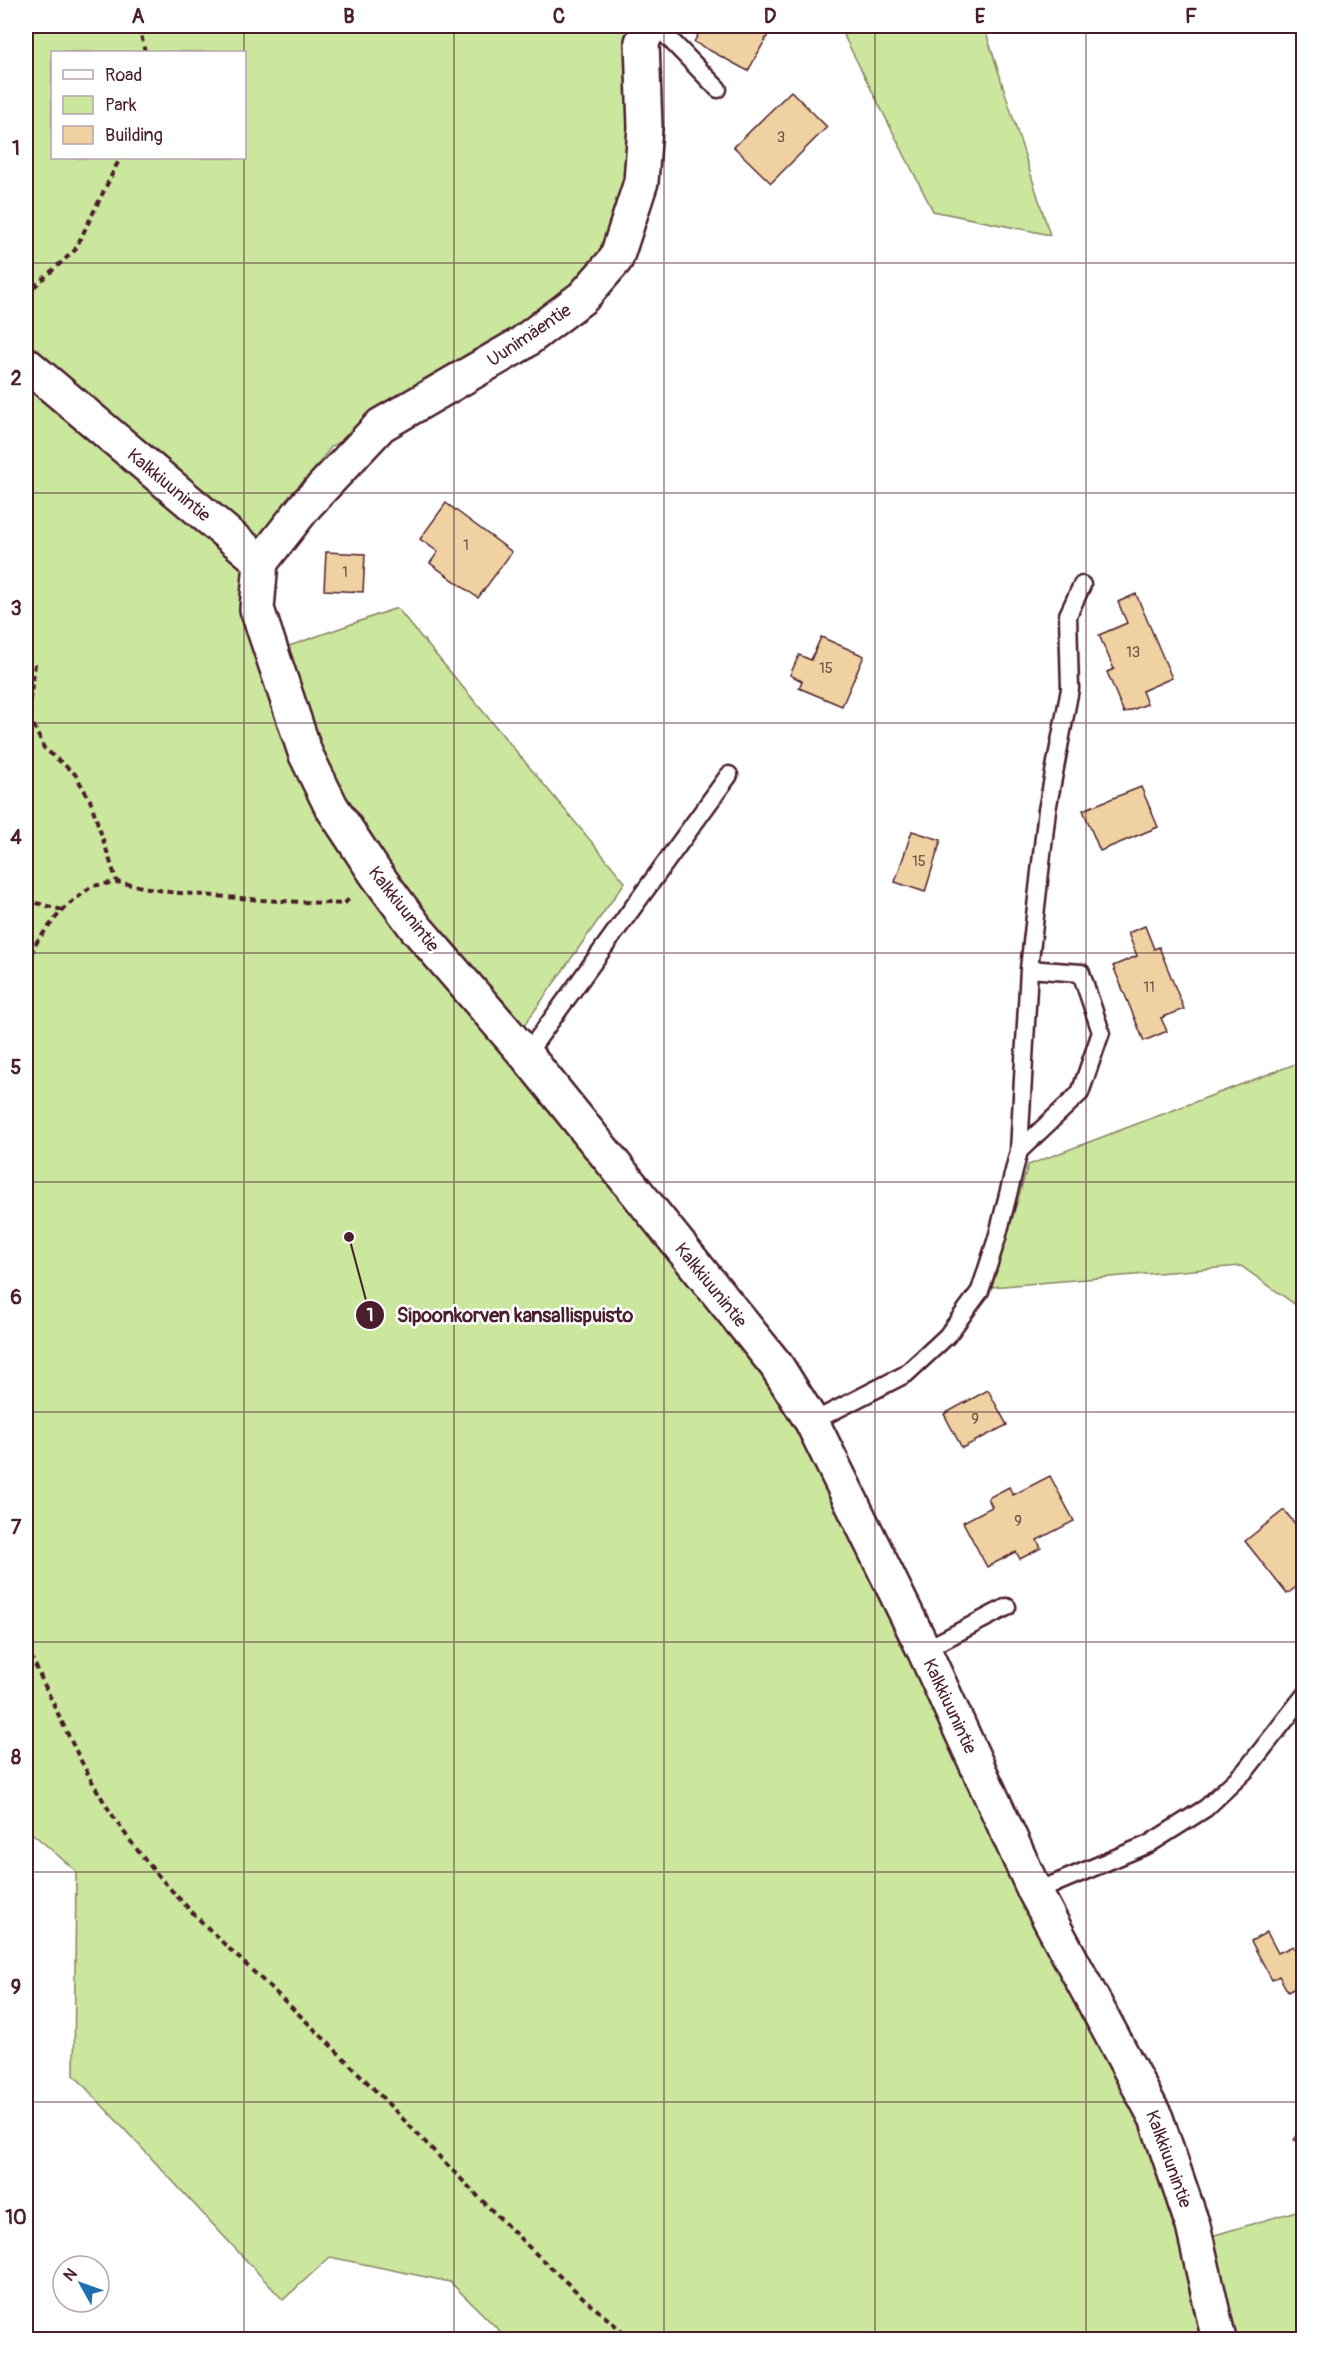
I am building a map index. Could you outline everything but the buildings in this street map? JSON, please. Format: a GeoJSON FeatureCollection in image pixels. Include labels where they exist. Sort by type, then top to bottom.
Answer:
{"type":"FeatureCollection","features":[{"type":"Feature","properties":{"kind":"street","name":"Uunimäentie"},"geometry":{"type":"LineString","coordinates":[[261,562],[306,505],[381,425],[522,344],[583,297],[616,259],[641,182],[645,127],[642,42],[650,26]]}},
{"type":"Feature","properties":{"kind":"street","name":"Kalkkiuunintie"},"geometry":{"type":"LineString","coordinates":[[26,364],[261,562],[257,609],[306,755],[331,806],[376,874],[416,928],[526,1055],[776,1365],[812,1422],[924,1650],[1035,1892],[1156,2118],[1193,2226],[1219,2340]]}},
{"type":"Feature","properties":{"kind":"lane"},"geometry":{"type":"LineString","coordinates":[[657,26],[718,89]]}},
{"type":"Feature","properties":{"kind":"lane"},"geometry":{"type":"LineString","coordinates":[[812,1422],[906,1374],[947,1336],[980,1291],[997,1238],[1019,1151],[1029,969],[1047,810],[1071,689],[1068,615],[1082,585]]}},
{"type":"Feature","properties":{"kind":"lane"},"geometry":{"type":"LineString","coordinates":[[526,1055],[729,775]]}},
{"type":"Feature","properties":{"kind":"lane"},"geometry":{"type":"LineString","coordinates":[[1019,1151],[1080,1093],[1101,1032],[1081,973],[1029,969]]}},
{"type":"Feature","properties":{"kind":"lane"},"geometry":{"type":"LineString","coordinates":[[924,1650],[1007,1608]]}},
{"type":"Feature","properties":{"kind":"lane"},"geometry":{"type":"LineString","coordinates":[[1035,1892],[1149,1844],[1206,1809],[1246,1770],[1304,1696]]}},
{"type":"Feature","properties":{"kind":"path"},"geometry":{"type":"LineString","coordinates":[[139,26],[145,51]]}},
{"type":"Feature","properties":{"kind":"path"},"geometry":{"type":"LineString","coordinates":[[26,294],[75,250],[120,159]]}},
{"type":"Feature","properties":{"kind":"path"},"geometry":{"type":"LineString","coordinates":[[26,658],[35,664],[28,713],[44,748],[75,774],[90,800],[117,882]]}},
{"type":"Feature","properties":{"kind":"path"},"geometry":{"type":"LineString","coordinates":[[26,963],[38,940],[62,910],[92,886],[117,882],[169,892],[344,904],[352,896]]}},
{"type":"Feature","properties":{"kind":"path"},"geometry":{"type":"LineString","coordinates":[[26,900],[62,910]]}},
{"type":"Feature","properties":{"kind":"path"},"geometry":{"type":"LineString","coordinates":[[26,1646],[76,1749],[111,1813],[149,1864],[220,1940],[313,2027],[440,2158],[584,2300],[633,2340]]}},
{"type":"Feature","properties":{"kind":"green space"},"geometry":{"type":"Polygon","coordinates":[[[26,26],[637,26],[633,176],[609,254],[534,321],[331,447],[242,565],[258,657],[397,608],[625,882],[514,1040],[817,1418],[1208,2237],[1303,2209],[1303,2339],[508,2339],[450,2282],[330,2257],[283,2300],[74,2075],[76,1871],[26,1828],[26,26]]]}},
{"type":"Feature","properties":{"kind":"green space"},"geometry":{"type":"Polygon","coordinates":[[[839,26],[984,26],[1050,235],[933,211],[839,26]]]}},
{"type":"Feature","properties":{"kind":"green space"},"geometry":{"type":"Polygon","coordinates":[[[1303,1061],[1303,1310],[1241,1266],[992,1287],[1028,1165],[1303,1061]]]}},
{"type":"Feature","properties":{"kind":"place","name":"Sipoonkorven kansallispuisto"},"geometry":{"type":"Point","coordinates":[349,1237]}}]}
